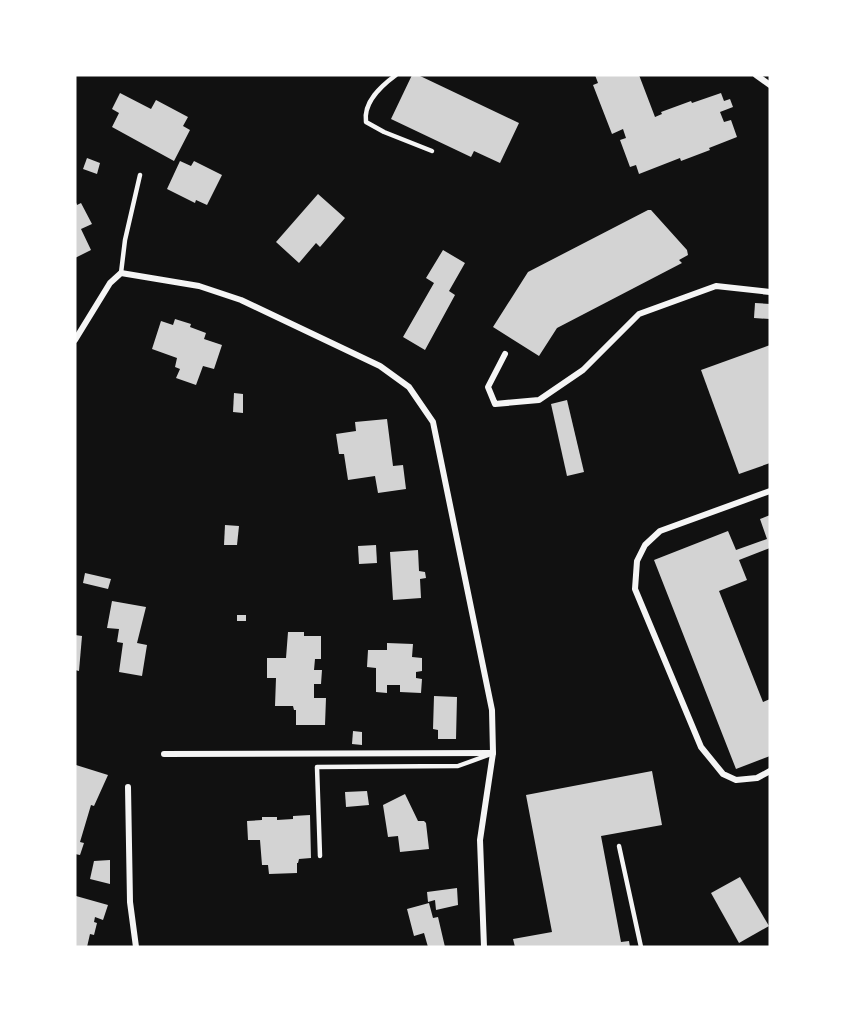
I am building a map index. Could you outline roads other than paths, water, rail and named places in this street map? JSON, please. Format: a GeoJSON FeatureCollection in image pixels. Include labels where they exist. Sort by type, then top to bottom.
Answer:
{"type":"FeatureCollection","features":[{"type":"Feature","properties":{"kind":"street"},"geometry":{"type":"LineString","coordinates":[[756,75],[770,85]]}},
{"type":"Feature","properties":{"kind":"street"},"geometry":{"type":"LineString","coordinates":[[75,340],[110,283],[121,273],[199,286],[241,300],[380,366],[409,387],[433,422],[492,710],[493,753],[480,840],[484,947]]}},
{"type":"Feature","properties":{"kind":"street"},"geometry":{"type":"LineString","coordinates":[[506,354],[488,387],[495,404],[539,400],[583,370],[639,314],[716,286],[770,292]]}},
{"type":"Feature","properties":{"kind":"street"},"geometry":{"type":"LineString","coordinates":[[770,491],[660,531],[645,545],[637,561],[635,589],[701,747],[723,774],[736,780],[757,778],[770,771]]}},
{"type":"Feature","properties":{"kind":"street"},"geometry":{"type":"LineString","coordinates":[[164,754],[493,753]]}},
{"type":"Feature","properties":{"kind":"street"},"geometry":{"type":"LineString","coordinates":[[128,787],[130,902],[136,947]]}},
{"type":"Feature","properties":{"kind":"lane"},"geometry":{"type":"LineString","coordinates":[[396,75],[369,102],[364,113],[366,122],[384,132],[432,151]]}},
{"type":"Feature","properties":{"kind":"lane"},"geometry":{"type":"LineString","coordinates":[[121,273],[125,240],[140,174]]}},
{"type":"Feature","properties":{"kind":"lane"},"geometry":{"type":"LineString","coordinates":[[320,856],[317,767],[458,765],[493,753]]}},
{"type":"Feature","properties":{"kind":"lane"},"geometry":{"type":"LineString","coordinates":[[618,846],[641,947]]}}]}
